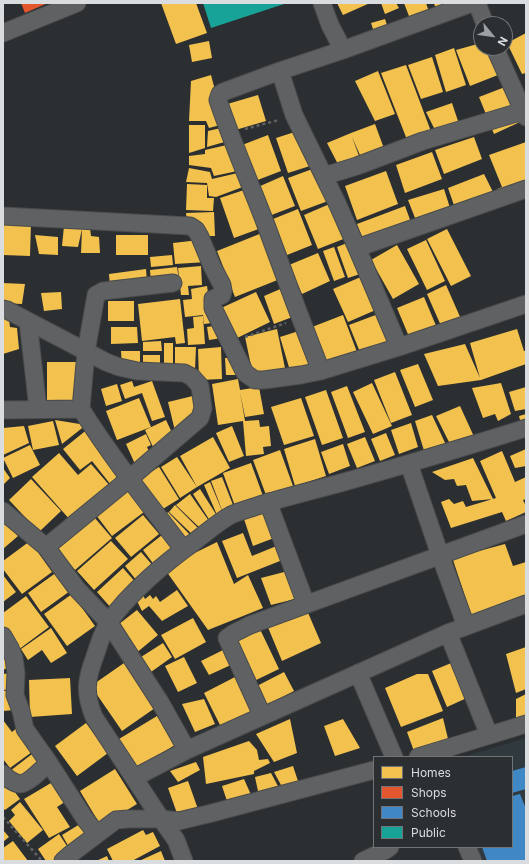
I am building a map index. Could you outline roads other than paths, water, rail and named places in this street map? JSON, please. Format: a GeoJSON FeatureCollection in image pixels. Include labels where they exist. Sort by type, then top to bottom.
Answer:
{"type":"FeatureCollection","features":[{"type":"Feature","properties":{"kind":"street"},"geometry":{"type":"LineString","coordinates":[[3,33],[77,3]]}},
{"type":"Feature","properties":{"kind":"street"},"geometry":{"type":"LineString","coordinates":[[322,3],[330,26],[343,50]]}},
{"type":"Feature","properties":{"kind":"street"},"geometry":{"type":"LineString","coordinates":[[321,371],[230,134],[218,100],[220,94],[280,71],[343,50],[472,3]]}},
{"type":"Feature","properties":{"kind":"street"},"geometry":{"type":"LineString","coordinates":[[477,3],[482,16]]}},
{"type":"Feature","properties":{"kind":"street"},"geometry":{"type":"LineString","coordinates":[[324,176],[357,166],[423,141],[525,114],[499,56]]}},
{"type":"Feature","properties":{"kind":"street"},"geometry":{"type":"LineString","coordinates":[[280,71],[294,115],[357,248],[399,347]]}},
{"type":"Feature","properties":{"kind":"street"},"geometry":{"type":"LineString","coordinates":[[357,248],[526,189]]}},
{"type":"Feature","properties":{"kind":"street"},"geometry":{"type":"LineString","coordinates":[[3,216],[190,226],[196,230],[200,237],[222,285],[222,295],[213,299],[213,308],[244,373],[255,380],[301,375],[321,371],[399,347],[526,304]]}},
{"type":"Feature","properties":{"kind":"street"},"geometry":{"type":"LineString","coordinates":[[174,283],[103,291],[96,295],[86,352],[80,409],[129,479],[184,549]]}},
{"type":"Feature","properties":{"kind":"street"},"geometry":{"type":"LineString","coordinates":[[3,309],[106,362],[137,371],[184,373],[192,377],[200,386],[203,408],[200,418],[46,547]]}},
{"type":"Feature","properties":{"kind":"street"},"geometry":{"type":"LineString","coordinates":[[28,321],[38,409]]}},
{"type":"Feature","properties":{"kind":"street"},"geometry":{"type":"LineString","coordinates":[[3,410],[80,409]]}},
{"type":"Feature","properties":{"kind":"street"},"geometry":{"type":"LineString","coordinates":[[184,861],[176,840],[94,717],[89,704],[87,691],[88,678],[108,623],[132,595],[154,574],[184,549],[230,516],[268,502],[409,464],[526,428]]}},
{"type":"Feature","properties":{"kind":"street"},"geometry":{"type":"LineString","coordinates":[[409,464],[466,626]]}},
{"type":"Feature","properties":{"kind":"street"},"geometry":{"type":"LineString","coordinates":[[268,502],[306,604]]}},
{"type":"Feature","properties":{"kind":"street"},"geometry":{"type":"LineString","coordinates":[[3,511],[46,547],[77,590],[108,623],[160,702],[187,750]]}},
{"type":"Feature","properties":{"kind":"street"},"geometry":{"type":"LineString","coordinates":[[262,715],[227,638],[250,625],[526,524]]}},
{"type":"Feature","properties":{"kind":"street"},"geometry":{"type":"LineString","coordinates":[[134,778],[187,750],[262,715],[448,633],[526,604]]}},
{"type":"Feature","properties":{"kind":"street"},"geometry":{"type":"LineString","coordinates":[[448,633],[489,735]]}},
{"type":"Feature","properties":{"kind":"street"},"geometry":{"type":"LineString","coordinates":[[3,636],[14,658],[16,673],[15,695],[21,711],[25,729],[85,819],[97,834]]}},
{"type":"Feature","properties":{"kind":"street"},"geometry":{"type":"LineString","coordinates":[[358,673],[394,756]]}},
{"type":"Feature","properties":{"kind":"street"},"geometry":{"type":"LineString","coordinates":[[427,756],[526,724]]}},
{"type":"Feature","properties":{"kind":"street"},"geometry":{"type":"LineString","coordinates":[[3,774],[9,780],[20,784],[28,781],[49,763]]}},
{"type":"Feature","properties":{"kind":"street"},"geometry":{"type":"LineString","coordinates":[[63,861],[116,820],[161,818],[179,821],[373,773]]}},
{"type":"Feature","properties":{"kind":"street"},"geometry":{"type":"LineString","coordinates":[[363,861],[389,848]]}},
{"type":"Feature","properties":{"kind":"street"},"geometry":{"type":"LineString","coordinates":[[468,848],[473,861]]}}]}
